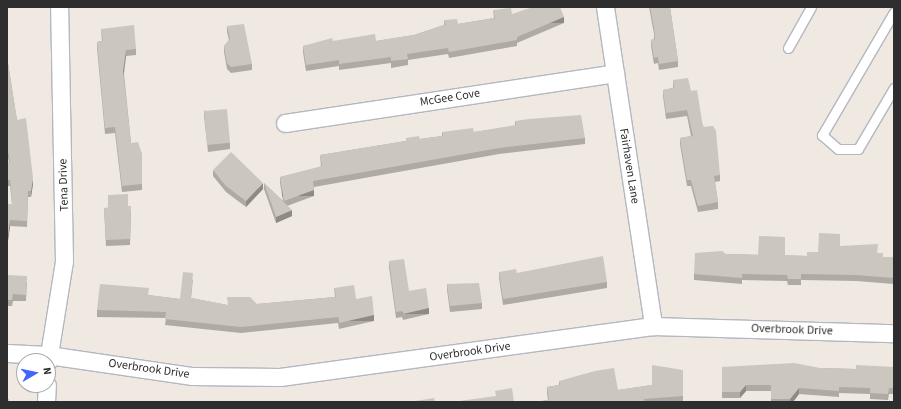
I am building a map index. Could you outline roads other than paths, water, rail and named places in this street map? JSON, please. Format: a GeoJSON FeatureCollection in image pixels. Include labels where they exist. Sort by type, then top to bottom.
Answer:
{"type":"FeatureCollection","features":[{"type":"Feature","properties":{"kind":"street","name":"Tena Drive"},"geometry":{"type":"LineString","coordinates":[[49,353],[64,261],[60,7]]}},
{"type":"Feature","properties":{"kind":"street","name":"Fairhaven Lane"},"geometry":{"type":"LineString","coordinates":[[604,7],[653,326]]}},
{"type":"Feature","properties":{"kind":"street","name":"McGee Cove"},"geometry":{"type":"LineString","coordinates":[[285,123],[615,73]]}},
{"type":"Feature","properties":{"kind":"street","name":"Overbrook Drive"},"geometry":{"type":"LineString","coordinates":[[56,359],[192,376],[280,377],[653,326],[894,333]]}},
{"type":"Feature","properties":{"kind":"lane"},"geometry":{"type":"LineString","coordinates":[[788,48],[811,7]]}},
{"type":"Feature","properties":{"kind":"lane"},"geometry":{"type":"LineString","coordinates":[[894,12],[822,135],[838,149],[858,149],[894,88]]}}]}
